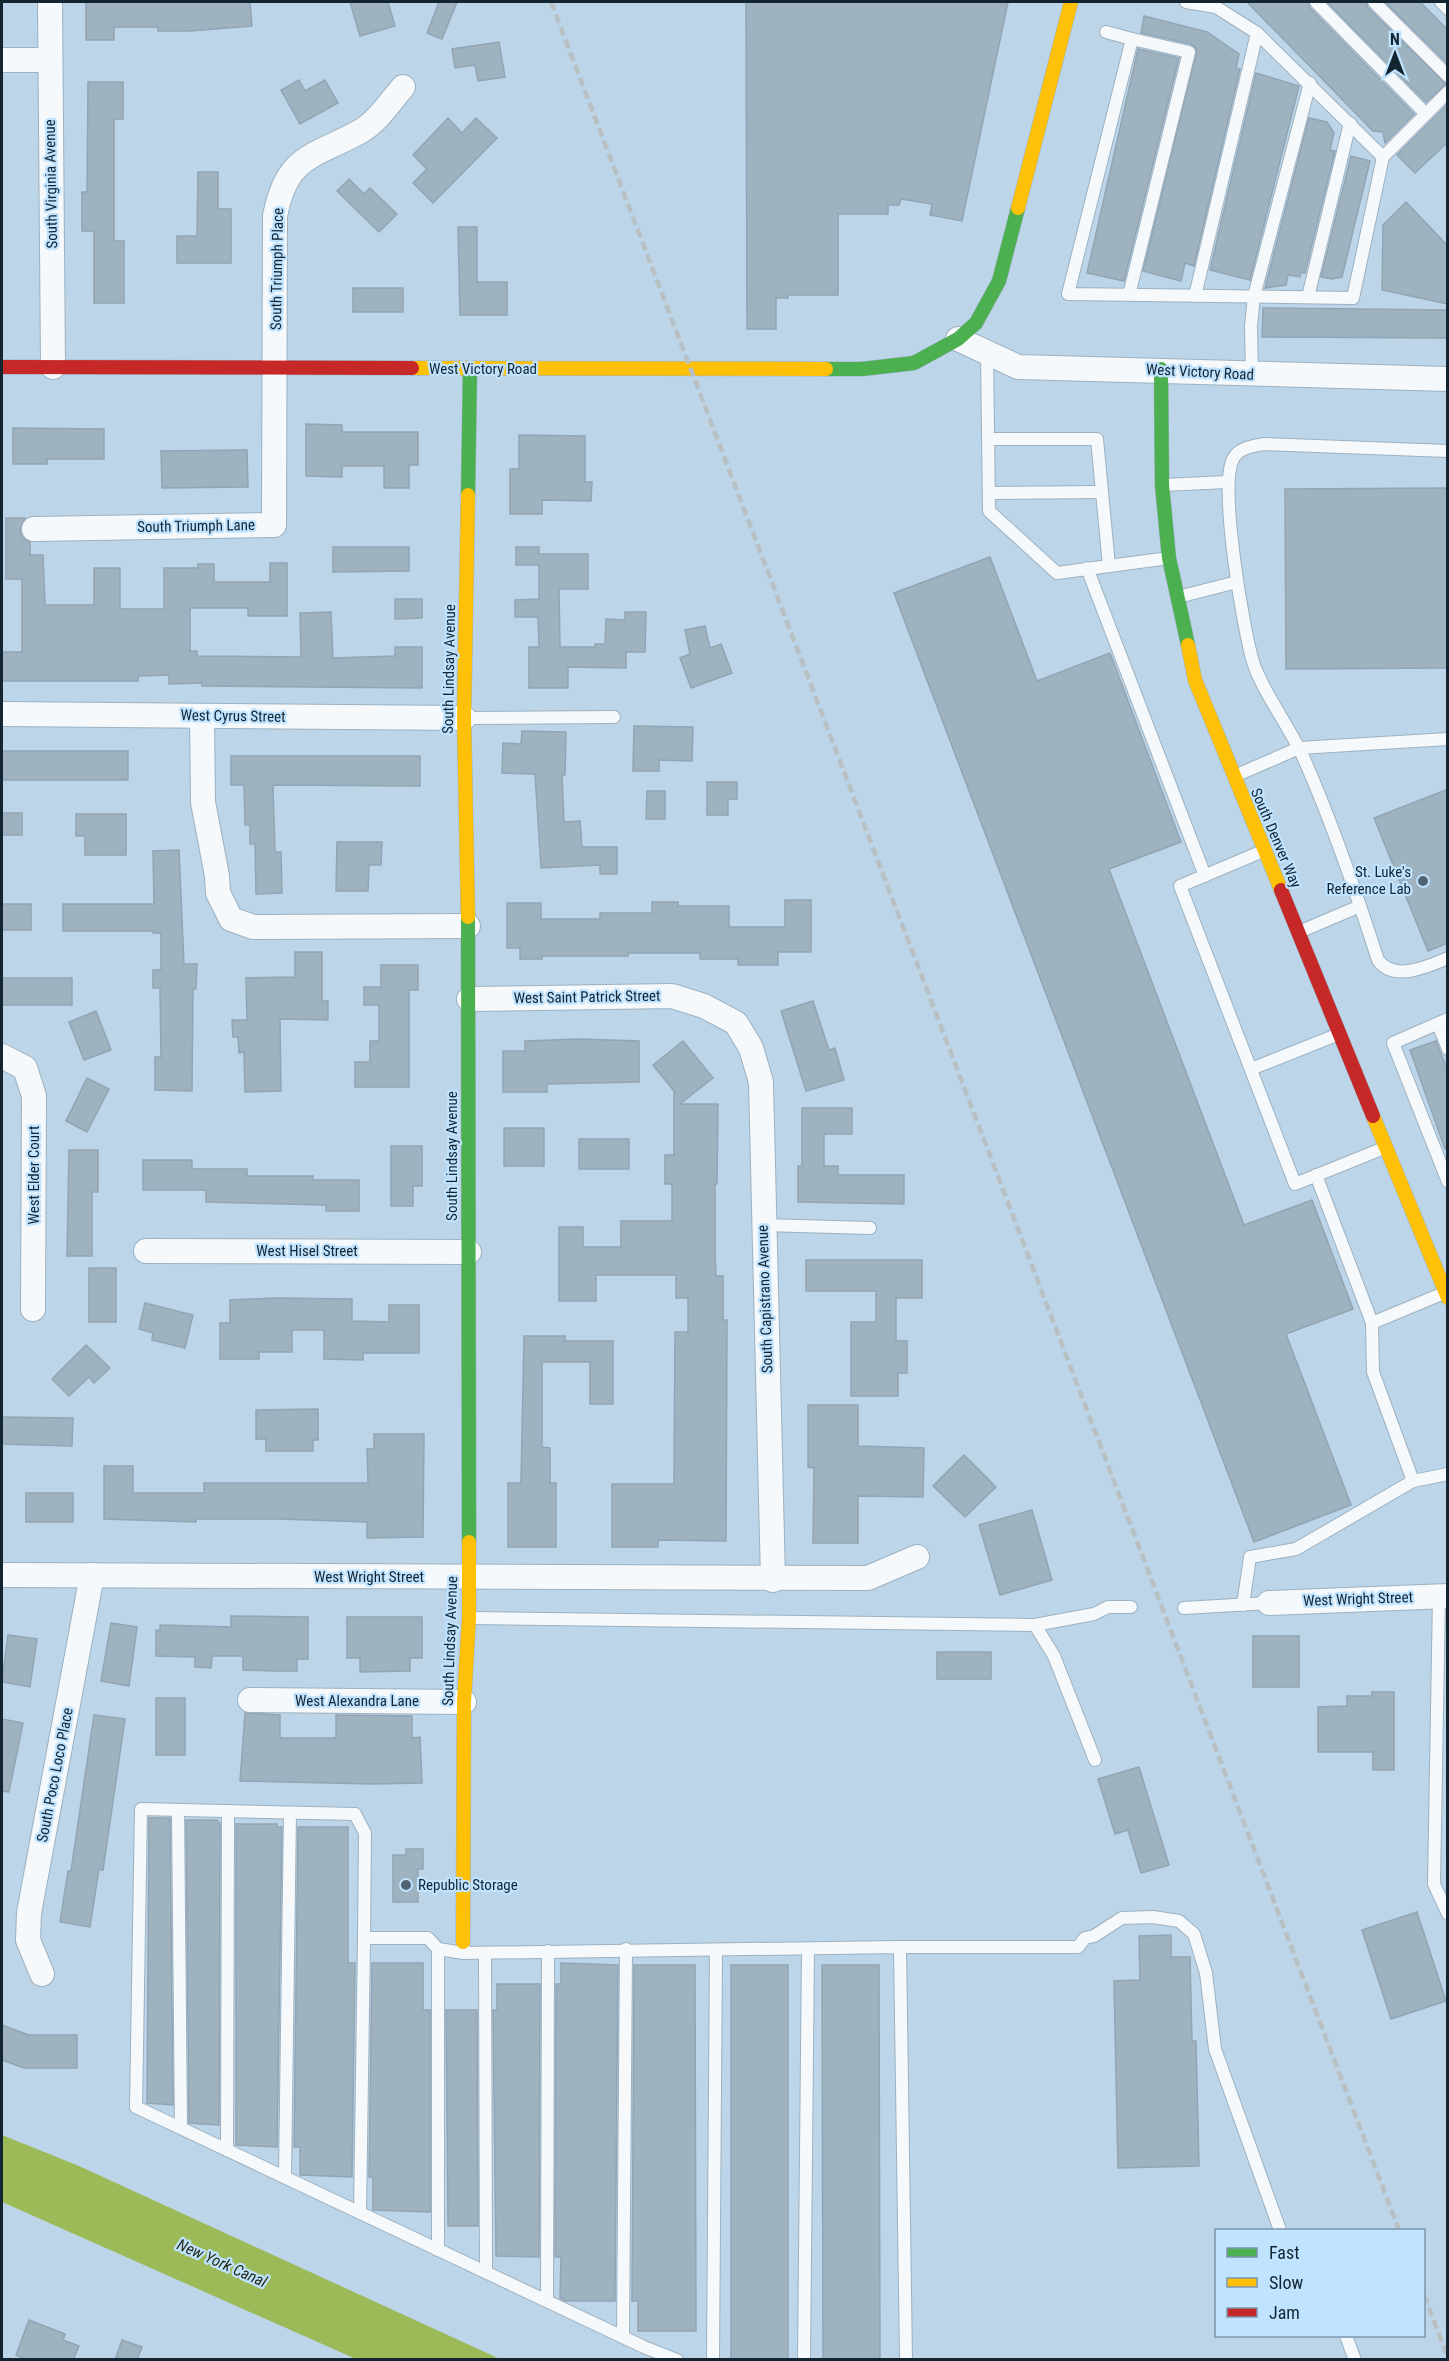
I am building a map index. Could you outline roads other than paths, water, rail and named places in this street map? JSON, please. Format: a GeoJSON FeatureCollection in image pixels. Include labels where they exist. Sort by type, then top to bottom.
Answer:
{"type":"FeatureCollection","features":[{"type":"Feature","properties":{"kind":"street","name":"South Virginia Avenue"},"geometry":{"type":"LineString","coordinates":[[50,2],[53,367]]}},
{"type":"Feature","properties":{"kind":"street","name":"West Victory Road"},"geometry":{"type":"LineString","coordinates":[[2,367],[862,369],[914,363],[958,339],[976,323],[999,281],[1071,2]]}},
{"type":"Feature","properties":{"kind":"street"},"geometry":{"type":"LineString","coordinates":[[2,60],[50,60]]}},
{"type":"Feature","properties":{"kind":"street","name":"South Triumph Place"},"geometry":{"type":"LineString","coordinates":[[276,368],[275,216],[280,191],[291,170],[310,156],[363,130],[381,114],[402,87]]}},
{"type":"Feature","properties":{"kind":"street","name":"West Victory Road"},"geometry":{"type":"LineString","coordinates":[[958,339],[1018,367],[1161,369],[1252,375],[1448,380]]}},
{"type":"Feature","properties":{"kind":"street","name":"South Triumph Lane"},"geometry":{"type":"LineString","coordinates":[[34,529],[274,525],[276,368]]}},
{"type":"Feature","properties":{"kind":"street","name":"South Lindsay Avenue"},"geometry":{"type":"LineString","coordinates":[[464,1948],[464,1702],[469,1618],[469,999],[464,718],[470,369]]}},
{"type":"Feature","properties":{"kind":"street","name":"South Denver Way"},"geometry":{"type":"LineString","coordinates":[[1161,369],[1162,485],[1169,558],[1195,680],[1447,1294]]}},
{"type":"Feature","properties":{"kind":"street","name":"West Cyrus Street"},"geometry":{"type":"LineString","coordinates":[[2,714],[464,718]]}},
{"type":"Feature","properties":{"kind":"street"},"geometry":{"type":"LineString","coordinates":[[202,716],[203,802],[218,893],[231,919],[253,927],[468,926]]}},
{"type":"Feature","properties":{"kind":"street","name":"West Saint Patrick Street"},"geometry":{"type":"LineString","coordinates":[[469,999],[672,996],[704,1006],[736,1023]]}},
{"type":"Feature","properties":{"kind":"street","name":"South Capistrano Avenue"},"geometry":{"type":"LineString","coordinates":[[736,1023],[751,1048],[761,1082],[773,1580]]}},
{"type":"Feature","properties":{"kind":"street","name":"West Elder Court"},"geometry":{"type":"LineString","coordinates":[[2,1056],[25,1068],[34,1096],[33,1309]]}},
{"type":"Feature","properties":{"kind":"street","name":"West Hisel Street"},"geometry":{"type":"LineString","coordinates":[[146,1251],[469,1252]]}},
{"type":"Feature","properties":{"kind":"street","name":"West Wright Street"},"geometry":{"type":"LineString","coordinates":[[2,1575],[773,1580],[868,1578],[917,1557]]}},
{"type":"Feature","properties":{"kind":"street","name":"South Poco Loco Place"},"geometry":{"type":"LineString","coordinates":[[42,1974],[28,1940],[29,1913],[92,1575]]}},
{"type":"Feature","properties":{"kind":"street","name":"West Wright Street"},"geometry":{"type":"LineString","coordinates":[[1269,1603],[1443,1596]]}},
{"type":"Feature","properties":{"kind":"street","name":"West Alexandra Lane"},"geometry":{"type":"LineString","coordinates":[[250,1700],[464,1702]]}},
{"type":"Feature","properties":{"kind":"lane"},"geometry":{"type":"LineString","coordinates":[[1186,2],[1216,7],[1257,33],[1383,157]]}},
{"type":"Feature","properties":{"kind":"lane"},"geometry":{"type":"LineString","coordinates":[[1316,2],[1426,114]]}},
{"type":"Feature","properties":{"kind":"lane"},"geometry":{"type":"LineString","coordinates":[[1374,2],[1448,75]]}},
{"type":"Feature","properties":{"kind":"lane"},"geometry":{"type":"LineString","coordinates":[[1441,2],[1448,9]]}},
{"type":"Feature","properties":{"kind":"lane"},"geometry":{"type":"LineString","coordinates":[[1106,32],[1189,52],[1129,295]]}},
{"type":"Feature","properties":{"kind":"lane"},"geometry":{"type":"LineString","coordinates":[[1195,296],[1257,33]]}},
{"type":"Feature","properties":{"kind":"lane"},"geometry":{"type":"LineString","coordinates":[[1132,39],[1068,294],[1353,298],[1383,157],[1448,92]]}},
{"type":"Feature","properties":{"kind":"lane"},"geometry":{"type":"LineString","coordinates":[[1252,375],[1251,326],[1254,296],[1310,83]]}},
{"type":"Feature","properties":{"kind":"lane"},"geometry":{"type":"LineString","coordinates":[[1308,297],[1350,123]]}},
{"type":"Feature","properties":{"kind":"lane"},"geometry":{"type":"LineString","coordinates":[[987,351],[989,511],[1057,573],[1169,558]]}},
{"type":"Feature","properties":{"kind":"lane"},"geometry":{"type":"LineString","coordinates":[[988,439],[1097,440],[1108,566]]}},
{"type":"Feature","properties":{"kind":"lane"},"geometry":{"type":"LineString","coordinates":[[1448,451],[1264,444],[1246,448],[1233,458],[1227,482],[1237,582],[1254,663],[1299,748],[1360,906],[1378,960],[1383,967],[1397,972],[1448,958]]}},
{"type":"Feature","properties":{"kind":"lane"},"geometry":{"type":"LineString","coordinates":[[1162,485],[1227,482]]}},
{"type":"Feature","properties":{"kind":"lane"},"geometry":{"type":"LineString","coordinates":[[989,493],[1102,492]]}},
{"type":"Feature","properties":{"kind":"lane"},"geometry":{"type":"LineString","coordinates":[[1088,568],[1205,876]]}},
{"type":"Feature","properties":{"kind":"lane"},"geometry":{"type":"LineString","coordinates":[[1176,597],[1237,582]]}},
{"type":"Feature","properties":{"kind":"lane"},"geometry":{"type":"LineString","coordinates":[[464,718],[614,717]]}},
{"type":"Feature","properties":{"kind":"lane"},"geometry":{"type":"LineString","coordinates":[[1233,777],[1299,748],[1448,739]]}},
{"type":"Feature","properties":{"kind":"lane"},"geometry":{"type":"LineString","coordinates":[[1264,850],[1180,886],[1295,1184],[1387,1147]]}},
{"type":"Feature","properties":{"kind":"lane"},"geometry":{"type":"LineString","coordinates":[[1298,932],[1360,906]]}},
{"type":"Feature","properties":{"kind":"lane"},"geometry":{"type":"LineString","coordinates":[[1448,1049],[1443,1022],[1393,1043],[1448,1182]]}},
{"type":"Feature","properties":{"kind":"lane"},"geometry":{"type":"LineString","coordinates":[[1251,1069],[1339,1034]]}},
{"type":"Feature","properties":{"kind":"lane"},"geometry":{"type":"LineString","coordinates":[[1316,1175],[1372,1323],[1373,1372],[1413,1481]]}},
{"type":"Feature","properties":{"kind":"lane"},"geometry":{"type":"LineString","coordinates":[[764,1225],[870,1228]]}},
{"type":"Feature","properties":{"kind":"lane"},"geometry":{"type":"LineString","coordinates":[[1372,1323],[1447,1294]]}},
{"type":"Feature","properties":{"kind":"lane"},"geometry":{"type":"LineString","coordinates":[[1243,1605],[1250,1557],[1296,1549],[1355,1517],[1413,1481],[1448,1473]]}},
{"type":"Feature","properties":{"kind":"lane"},"geometry":{"type":"LineString","coordinates":[[1443,1596],[1434,1884],[1448,1914]]}},
{"type":"Feature","properties":{"kind":"lane"},"geometry":{"type":"LineString","coordinates":[[1184,1608],[1269,1603]]}},
{"type":"Feature","properties":{"kind":"lane"},"geometry":{"type":"LineString","coordinates":[[469,1618],[1035,1625],[1094,1614],[1108,1607],[1131,1607]]}},
{"type":"Feature","properties":{"kind":"lane"},"geometry":{"type":"LineString","coordinates":[[1035,1625],[1054,1656],[1095,1760]]}},
{"type":"Feature","properties":{"kind":"lane"},"geometry":{"type":"LineString","coordinates":[[360,2213],[364,1833],[355,1814],[141,1809],[136,2107],[285,2178],[623,2337],[677,2360]]}},
{"type":"Feature","properties":{"kind":"lane"},"geometry":{"type":"LineString","coordinates":[[178,1810],[181,2128]]}},
{"type":"Feature","properties":{"kind":"lane"},"geometry":{"type":"LineString","coordinates":[[227,2150],[228,1811]]}},
{"type":"Feature","properties":{"kind":"lane"},"geometry":{"type":"LineString","coordinates":[[285,2178],[290,1813]]}},
{"type":"Feature","properties":{"kind":"lane"},"geometry":{"type":"LineString","coordinates":[[438,1949],[464,1948],[485,1953],[626,1949],[716,1951],[900,1947],[1078,1947],[1085,1938],[1094,1936],[1122,1918],[1153,1917],[1179,1921],[1194,1934],[1206,1973],[1215,2049],[1280,2229]]}},
{"type":"Feature","properties":{"kind":"lane"},"geometry":{"type":"LineString","coordinates":[[364,1938],[428,1938],[438,1949],[438,2250]]}},
{"type":"Feature","properties":{"kind":"lane"},"geometry":{"type":"LineString","coordinates":[[900,1947],[906,2360]]}},
{"type":"Feature","properties":{"kind":"lane"},"geometry":{"type":"LineString","coordinates":[[623,2337],[626,1949]]}},
{"type":"Feature","properties":{"kind":"lane"},"geometry":{"type":"LineString","coordinates":[[804,2360],[808,1949]]}},
{"type":"Feature","properties":{"kind":"lane"},"geometry":{"type":"LineString","coordinates":[[547,2301],[548,1951]]}},
{"type":"Feature","properties":{"kind":"lane"},"geometry":{"type":"LineString","coordinates":[[713,2360],[716,1951]]}},
{"type":"Feature","properties":{"kind":"lane"},"geometry":{"type":"LineString","coordinates":[[485,1953],[486,2272]]}},
{"type":"Feature","properties":{"kind":"lane"},"geometry":{"type":"LineString","coordinates":[[1346,2337],[1355,2360]]}},
{"type":"Feature","properties":{"kind":"water","name":"New York Canal"},"geometry":{"type":"Polygon","coordinates":[[[2,2135],[79,2166],[500,2359],[356,2359],[2,2202],[2,2135]]]}},
{"type":"Feature","properties":{"kind":"railway"},"geometry":{"type":"LineString","coordinates":[[551,2],[1399,2229]]}},
{"type":"Feature","properties":{"kind":"railway"},"geometry":{"type":"LineString","coordinates":[[1425,2298],[1448,2358]]}},
{"type":"Feature","properties":{"kind":"place","name":"St. Luke's Reference Lab"},"geometry":{"type":"Point","coordinates":[1423,881]}},
{"type":"Feature","properties":{"kind":"place","name":"Republic Storage"},"geometry":{"type":"Point","coordinates":[406,1885]}}]}
